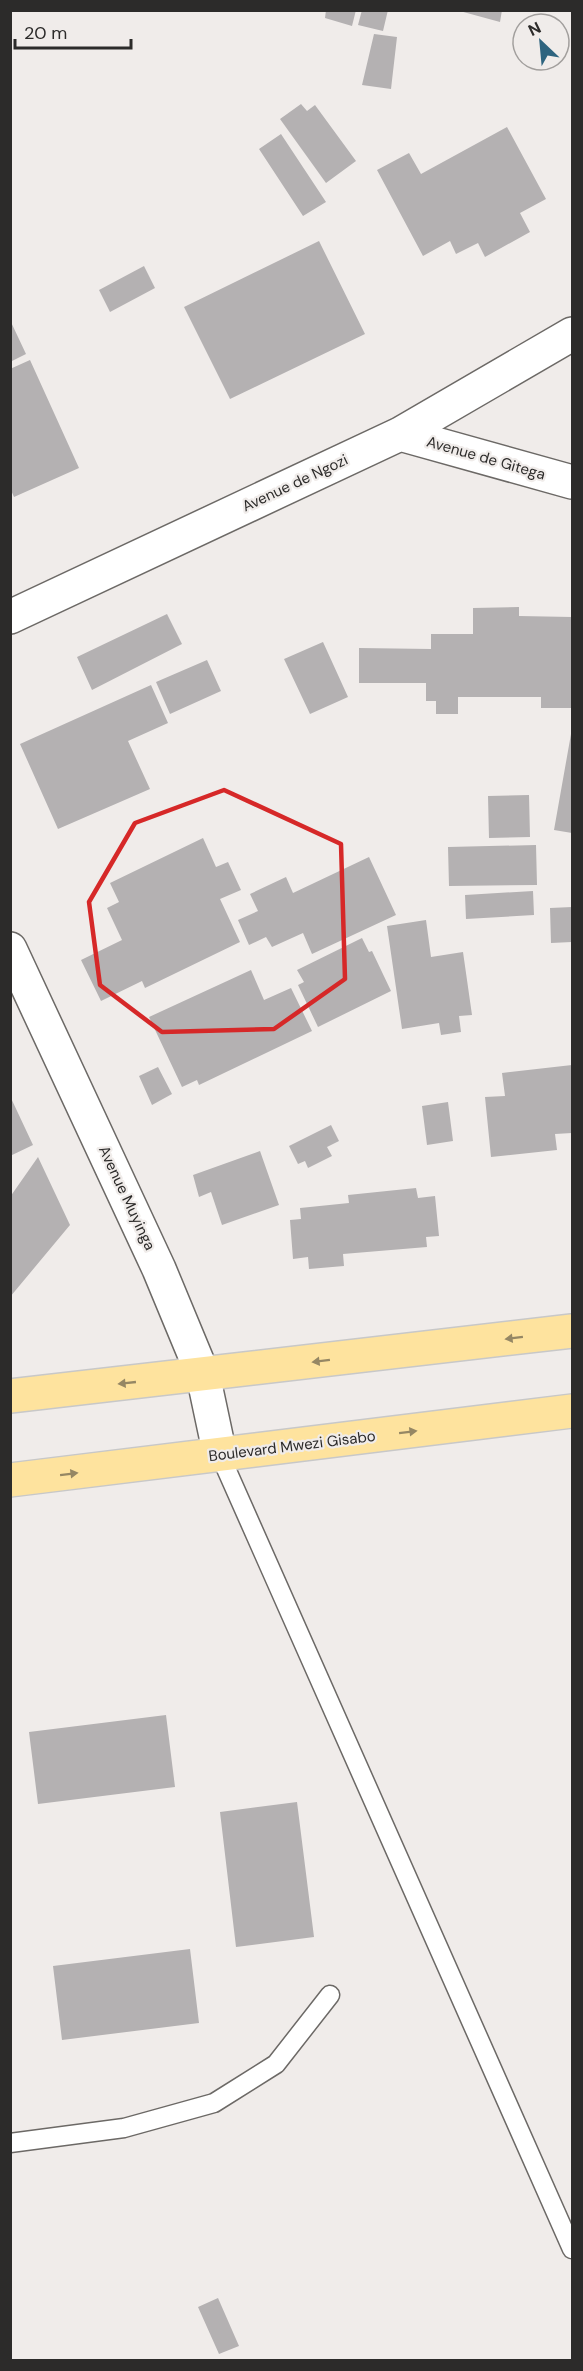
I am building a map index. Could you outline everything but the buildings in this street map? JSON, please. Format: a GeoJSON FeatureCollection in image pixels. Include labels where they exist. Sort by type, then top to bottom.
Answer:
{"type":"FeatureCollection","features":[{"type":"Feature","properties":{"kind":"main road"},"geometry":{"type":"LineString","coordinates":[[10,1396],[573,1331]]}},
{"type":"Feature","properties":{"kind":"main road","name":"Boulevard Mwezi Gisabo"},"geometry":{"type":"LineString","coordinates":[[10,1480],[573,1411]]}},
{"type":"Feature","properties":{"kind":"street","name":"Avenue de Ngozi"},"geometry":{"type":"LineString","coordinates":[[10,617],[400,434],[573,334]]}},
{"type":"Feature","properties":{"kind":"street","name":"Avenue de Gitega"},"geometry":{"type":"LineString","coordinates":[[400,434],[573,482]]}},
{"type":"Feature","properties":{"kind":"street","name":"Avenue Muyinga"},"geometry":{"type":"LineString","coordinates":[[10,949],[159,1269],[203,1375],[220,1455]]}},
{"type":"Feature","properties":{"kind":"lane"},"geometry":{"type":"LineString","coordinates":[[220,1455],[573,2249]]}},
{"type":"Feature","properties":{"kind":"lane"},"geometry":{"type":"LineString","coordinates":[[10,2143],[124,2128],[214,2103],[276,2064],[330,1995]]}},
{"type":"Feature","properties":{"kind":"highlighted area"},"geometry":{"type":"Polygon","coordinates":[[[224,790],[341,844],[345,979],[274,1029],[162,1032],[100,985],[89,902],[135,823],[224,790]]]}}]}
